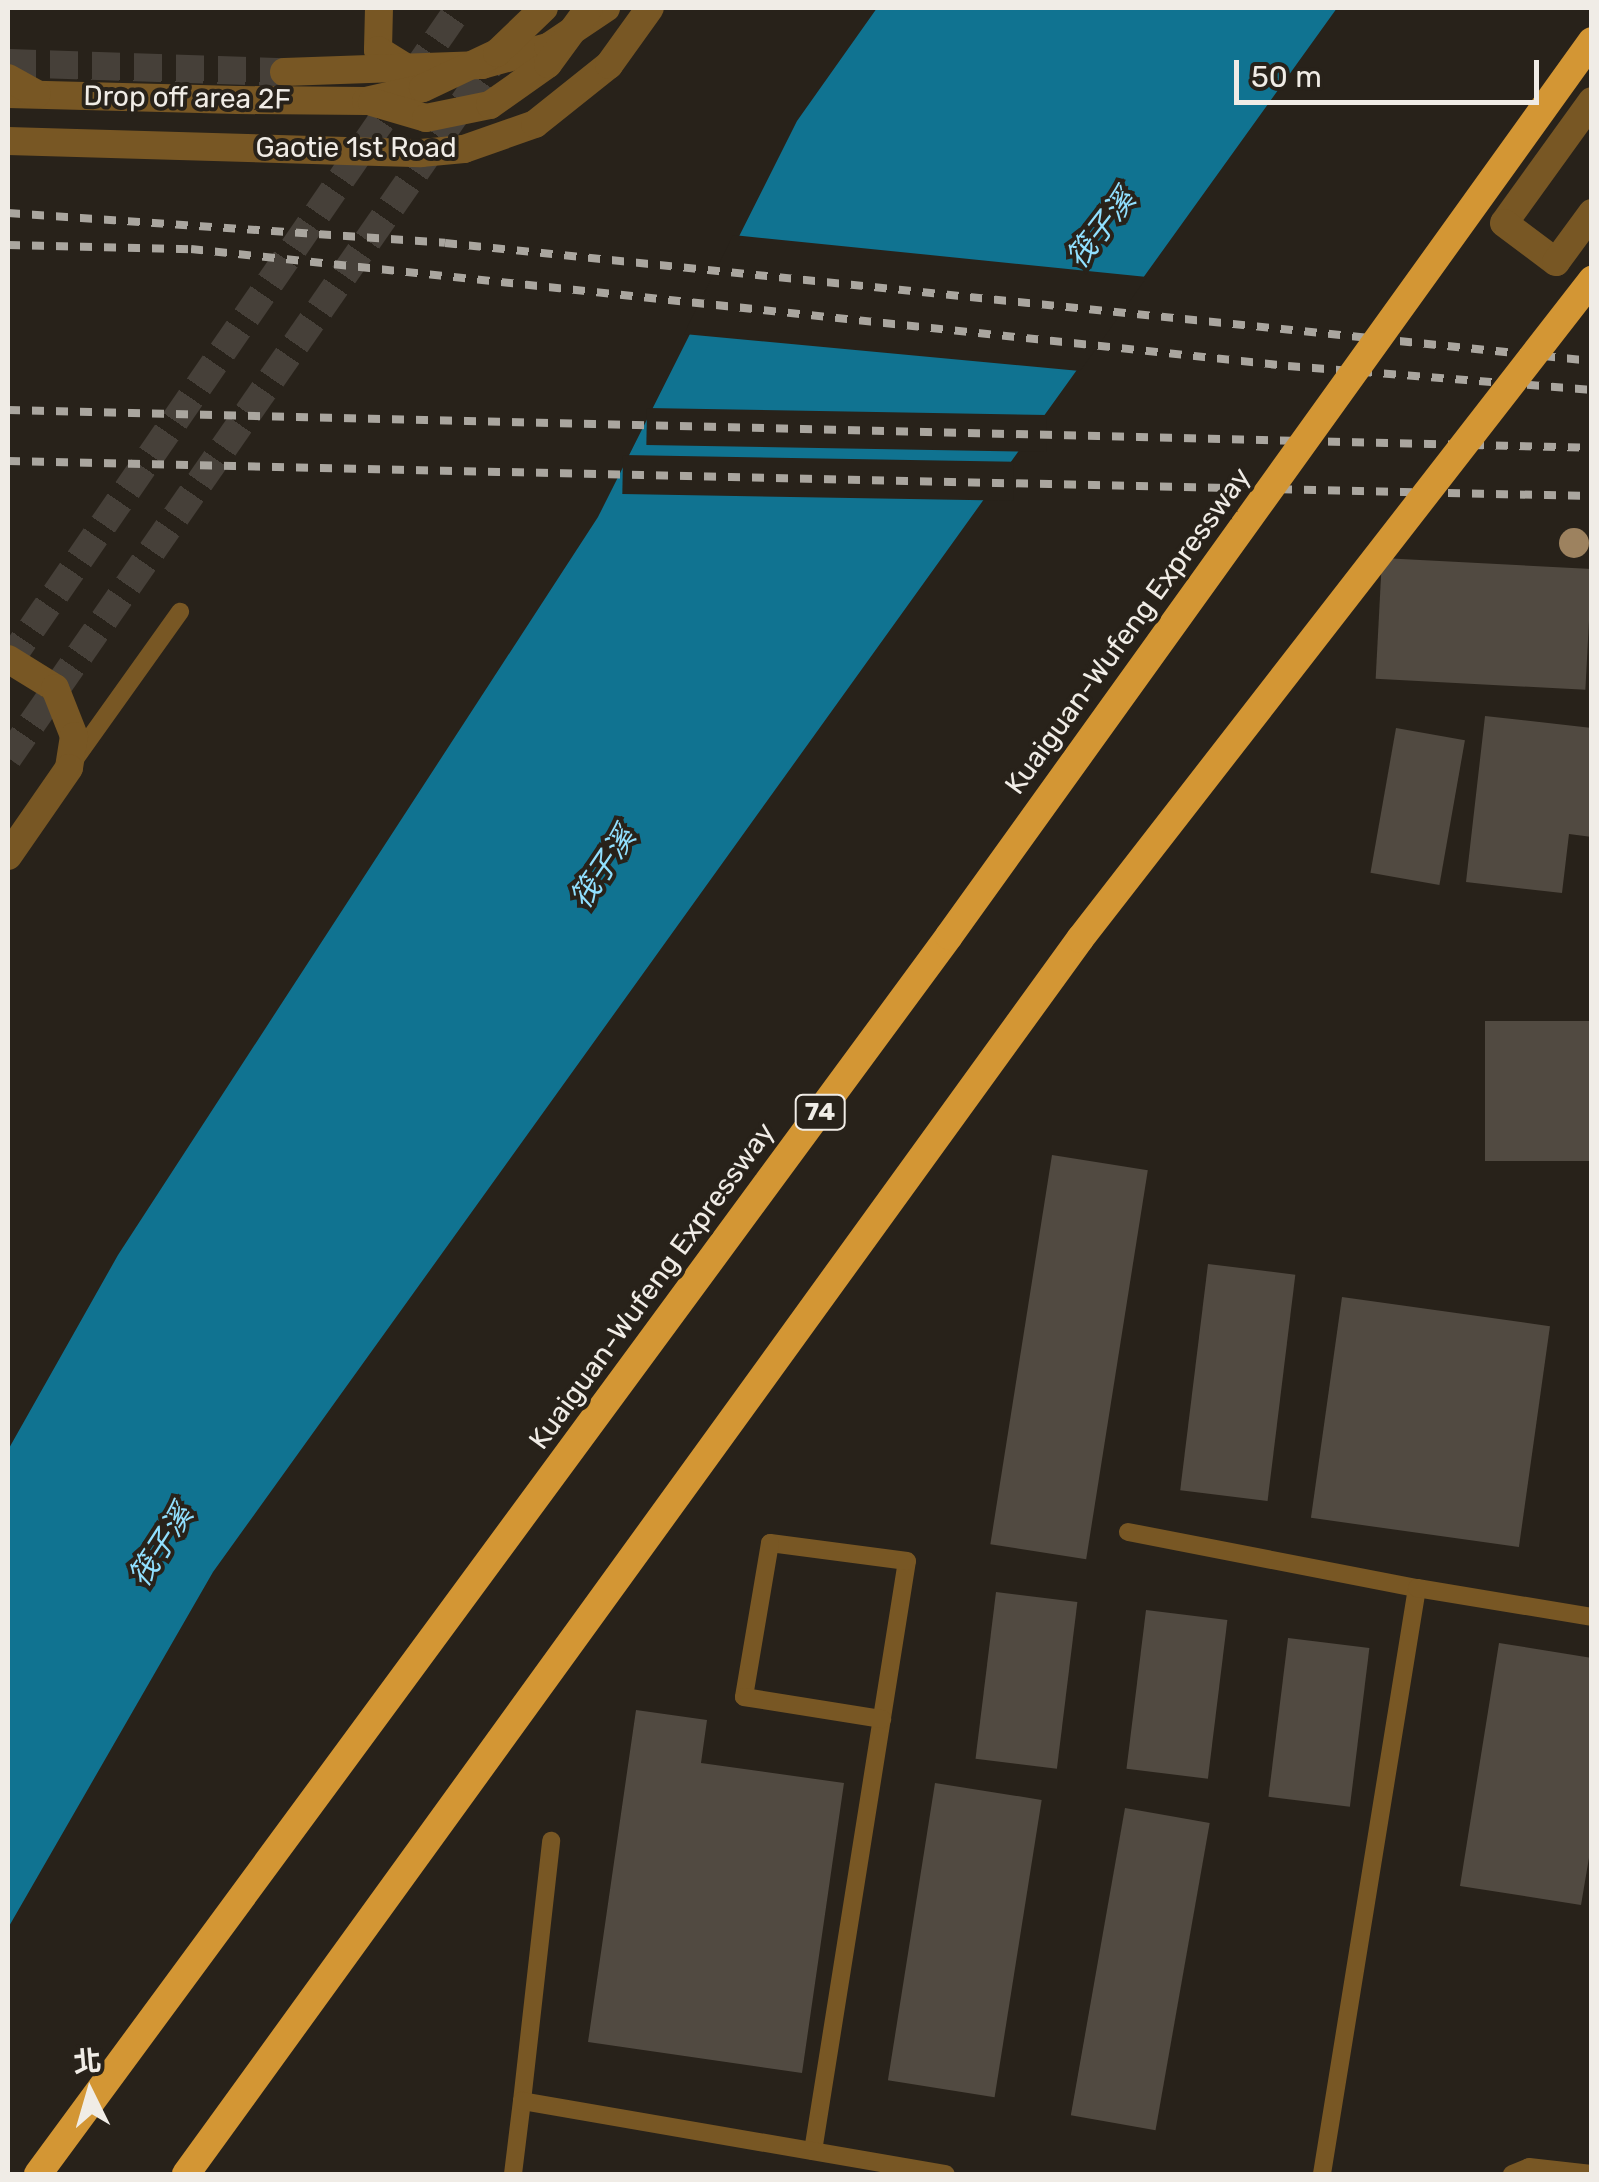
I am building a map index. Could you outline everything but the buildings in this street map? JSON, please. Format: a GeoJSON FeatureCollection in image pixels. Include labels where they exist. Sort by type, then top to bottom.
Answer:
{"type":"FeatureCollection","features":[{"type":"Feature","properties":{"kind":"highway","name":"Kuaiguan-Wufeng Expressway"},"geometry":{"type":"LineString","coordinates":[[38,2174],[949,936],[1592,41]]}},
{"type":"Feature","properties":{"kind":"highway"},"geometry":{"type":"LineString","coordinates":[[186,2174],[1080,940],[1592,280]]}},
{"type":"Feature","properties":{"kind":"street"},"geometry":{"type":"LineString","coordinates":[[379,8],[378,50],[414,72]]}},
{"type":"Feature","properties":{"kind":"street"},"geometry":{"type":"LineString","coordinates":[[366,101],[463,71],[527,30],[544,8]]}},
{"type":"Feature","properties":{"kind":"street"},"geometry":{"type":"LineString","coordinates":[[366,101],[426,118],[490,105],[548,64],[590,8]]}},
{"type":"Feature","properties":{"kind":"street"},"geometry":{"type":"LineString","coordinates":[[284,72],[414,72],[518,57],[606,8]]}},
{"type":"Feature","properties":{"kind":"street","name":"Gaotie 1st Road"},"geometry":{"type":"LineString","coordinates":[[8,141],[421,154],[464,149],[535,124],[610,65],[650,8]]}},
{"type":"Feature","properties":{"kind":"street"},"geometry":{"type":"LineString","coordinates":[[8,78],[37,94]]}},
{"type":"Feature","properties":{"kind":"street","name":"Drop off area 2F"},"geometry":{"type":"LineString","coordinates":[[8,94],[366,101]]}},
{"type":"Feature","properties":{"kind":"street"},"geometry":{"type":"LineString","coordinates":[[1592,101],[1504,223],[1556,262],[1592,213]]}},
{"type":"Feature","properties":{"kind":"street"},"geometry":{"type":"LineString","coordinates":[[8,659],[55,688],[70,712],[69,768],[8,856]]}},
{"type":"Feature","properties":{"kind":"lane"},"geometry":{"type":"LineString","coordinates":[[69,768],[180,612]]}},
{"type":"Feature","properties":{"kind":"lane"},"geometry":{"type":"LineString","coordinates":[[1128,1532],[1417,1588],[1592,1617]]}},
{"type":"Feature","properties":{"kind":"lane"},"geometry":{"type":"LineString","coordinates":[[812,2152],[882,1719],[907,1561],[770,1543],[744,1697],[882,1719]]}},
{"type":"Feature","properties":{"kind":"lane"},"geometry":{"type":"LineString","coordinates":[[1322,2174],[1417,1588]]}},
{"type":"Feature","properties":{"kind":"lane"},"geometry":{"type":"LineString","coordinates":[[513,2174],[551,1841]]}},
{"type":"Feature","properties":{"kind":"lane"},"geometry":{"type":"LineString","coordinates":[[522,2101],[946,2174]]}},
{"type":"Feature","properties":{"kind":"lane"},"geometry":{"type":"LineString","coordinates":[[1512,2174],[1529,2167],[1592,2174]]}},
{"type":"Feature","properties":{"kind":"water","name":"筏子溪"},"geometry":{"type":"Polygon","coordinates":[[[877,8],[1337,8],[213,1572],[8,1928],[8,1450],[118,1255],[598,517],[797,121],[877,8]]]}},
{"type":"Feature","properties":{"kind":"pier"},"geometry":{"type":"Polygon","coordinates":[[[733,235],[1147,277],[1080,371],[684,334],[733,235]]]}},
{"type":"Feature","properties":{"kind":"pier"},"geometry":{"type":"Polygon","coordinates":[[[647,408],[1047,415],[1046,452],[646,445],[647,408]]]}},
{"type":"Feature","properties":{"kind":"pier"},"geometry":{"type":"Polygon","coordinates":[[[623,455],[1014,462],[1013,501],[622,494],[623,455]]]}},
{"type":"Feature","properties":{"kind":"tunnel"},"geometry":{"type":"LineString","coordinates":[[8,663],[459,8]]}},
{"type":"Feature","properties":{"kind":"tunnel"},"geometry":{"type":"LineString","coordinates":[[8,758],[501,49]]}},
{"type":"Feature","properties":{"kind":"tunnel"},"geometry":{"type":"LineString","coordinates":[[8,63],[284,72]]}},
{"type":"Feature","properties":{"kind":"railway"},"geometry":{"type":"LineString","coordinates":[[8,213],[445,243],[1592,361]]}},
{"type":"Feature","properties":{"kind":"railway"},"geometry":{"type":"LineString","coordinates":[[8,245],[191,249],[1288,366],[1592,390]]}},
{"type":"Feature","properties":{"kind":"railway"},"geometry":{"type":"LineString","coordinates":[[8,410],[1592,448]]}},
{"type":"Feature","properties":{"kind":"railway"},"geometry":{"type":"LineString","coordinates":[[8,461],[1592,496]]}}]}
